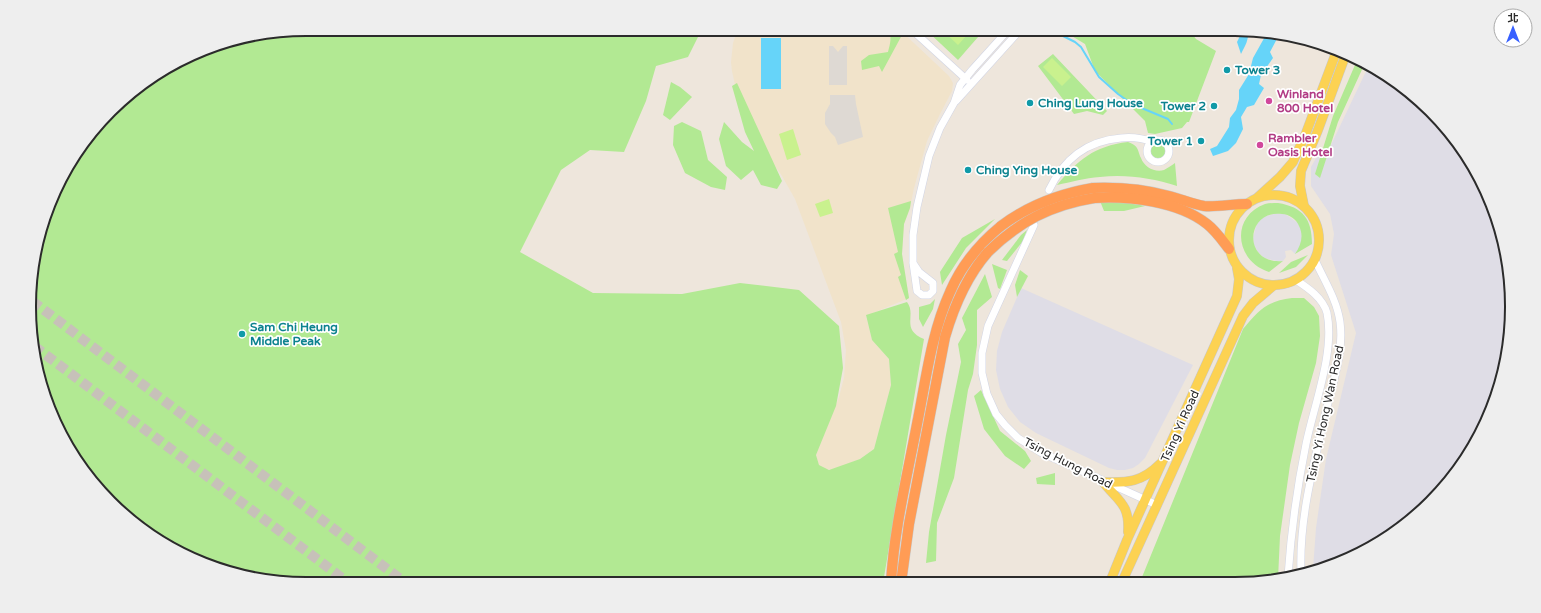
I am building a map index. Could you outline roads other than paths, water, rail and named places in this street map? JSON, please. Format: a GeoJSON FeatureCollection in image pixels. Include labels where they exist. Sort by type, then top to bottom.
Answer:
{"type":"FeatureCollection","features":[{"type":"Feature","properties":{"kind":"highway"},"geometry":{"type":"LineString","coordinates":[[902,577],[905,548],[941,354],[953,311],[970,276],[988,252],[1008,234],[1033,217],[1109,187],[1141,190],[1207,206],[1247,204]]}},
{"type":"Feature","properties":{"kind":"highway"},"geometry":{"type":"LineString","coordinates":[[892,577],[895,544],[935,335],[944,306],[963,267],[981,245],[1014,216],[1041,202],[1064,194],[1093,193],[1118,198],[1143,200],[1189,213],[1207,224],[1220,236],[1229,249]]}},
{"type":"Feature","properties":{"kind":"main road","name":"Tsing Yi Road"},"geometry":{"type":"LineString","coordinates":[[1258,197],[1278,195],[1289,197],[1304,206],[1314,218],[1319,231],[1320,246],[1316,260],[1304,275],[1285,285],[1273,286],[1255,282],[1245,276],[1233,260],[1229,249],[1228,236],[1232,223],[1238,213],[1280,177],[1293,162],[1306,133],[1335,56]]}},
{"type":"Feature","properties":{"kind":"main road","name":"Tsing Yi Road"},"geometry":{"type":"LineString","coordinates":[[1304,206],[1300,186],[1301,171],[1344,60]]}},
{"type":"Feature","properties":{"kind":"main road","name":"Tsing Yi Road"},"geometry":{"type":"LineString","coordinates":[[1112,577],[1237,296],[1239,280],[1238,268]]}},
{"type":"Feature","properties":{"kind":"main road","name":"Tsing Yi Road"},"geometry":{"type":"LineString","coordinates":[[1124,577],[1243,316],[1253,303],[1273,286]]}},
{"type":"Feature","properties":{"kind":"main road"},"geometry":{"type":"LineString","coordinates":[[1103,482],[1138,480],[1151,473],[1165,459]]}},
{"type":"Feature","properties":{"kind":"main road"},"geometry":{"type":"LineString","coordinates":[[1103,482],[1121,502],[1126,511],[1129,522],[1128,540]]}},
{"type":"Feature","properties":{"kind":"street"},"geometry":{"type":"LineString","coordinates":[[919,36],[972,84]]}},
{"type":"Feature","properties":{"kind":"street"},"geometry":{"type":"LineString","coordinates":[[913,263],[915,222],[924,171],[940,128],[954,103],[960,85],[1003,36]]}},
{"type":"Feature","properties":{"kind":"street"},"geometry":{"type":"LineString","coordinates":[[954,103],[1015,36]]}},
{"type":"Feature","properties":{"kind":"street"},"geometry":{"type":"LineString","coordinates":[[1049,190],[1063,166],[1073,156],[1085,148],[1098,142],[1118,138],[1139,138],[1152,142]]}},
{"type":"Feature","properties":{"kind":"street","name":"Tsing Hung Road"},"geometry":{"type":"LineString","coordinates":[[1034,225],[988,326],[982,353],[982,373],[987,394],[996,414],[1018,438],[1040,452],[1157,506]]}},
{"type":"Feature","properties":{"kind":"street","name":"Tsing Yi Hong Wan Road"},"geometry":{"type":"LineString","coordinates":[[1302,569],[1302,534],[1309,485],[1337,365],[1340,344],[1340,322],[1337,310],[1316,260]]}},
{"type":"Feature","properties":{"kind":"street","name":"Tsing Yi Hong Wan Road"},"geometry":{"type":"LineString","coordinates":[[1288,572],[1291,538],[1302,465],[1326,356],[1329,332],[1326,311],[1316,294],[1296,280]]}},
{"type":"Feature","properties":{"kind":"water"},"geometry":{"type":"Polygon","coordinates":[[[1240,36],[1248,37],[1241,54],[1237,42],[1240,36]]]}},
{"type":"Feature","properties":{"kind":"water"},"geometry":{"type":"Polygon","coordinates":[[[761,38],[781,38],[781,89],[761,89],[761,38]]]}},
{"type":"Feature","properties":{"kind":"water"},"geometry":{"type":"Polygon","coordinates":[[[1264,38],[1277,39],[1270,52],[1273,58],[1261,75],[1259,84],[1264,88],[1254,105],[1247,107],[1241,117],[1243,129],[1236,143],[1228,151],[1213,156],[1210,149],[1217,146],[1229,127],[1230,118],[1236,110],[1239,99],[1239,90],[1249,74],[1253,58],[1264,38]]]}},
{"type":"Feature","properties":{"kind":"waterway"},"geometry":{"type":"LineString","coordinates":[[1063,36],[1081,47],[1099,77],[1118,94],[1132,104],[1168,119],[1172,124]]}},
{"type":"Feature","properties":{"kind":"tunnel"},"geometry":{"type":"LineString","coordinates":[[36,304],[398,577]]}},
{"type":"Feature","properties":{"kind":"tunnel"},"geometry":{"type":"LineString","coordinates":[[39,350],[341,577]]}},
{"type":"Feature","properties":{"kind":"place","name":"Tower 3"},"geometry":{"type":"Point","coordinates":[1227,70]}},
{"type":"Feature","properties":{"kind":"place","name":"Winland 800 Hotel"},"geometry":{"type":"Point","coordinates":[1269,101]}},
{"type":"Feature","properties":{"kind":"place","name":"Ching Lung House"},"geometry":{"type":"Point","coordinates":[1030,103]}},
{"type":"Feature","properties":{"kind":"place","name":"Tower 2"},"geometry":{"type":"Point","coordinates":[1214,106]}},
{"type":"Feature","properties":{"kind":"place","name":"Tower 1"},"geometry":{"type":"Point","coordinates":[1201,141]}},
{"type":"Feature","properties":{"kind":"place","name":"Rambler Oasis Hotel"},"geometry":{"type":"Point","coordinates":[1260,145]}},
{"type":"Feature","properties":{"kind":"place","name":"Ching Ying House"},"geometry":{"type":"Point","coordinates":[968,170]}},
{"type":"Feature","properties":{"kind":"place","name":"Sam Chi Heung Middle Peak"},"geometry":{"type":"Point","coordinates":[242,334]}}]}
